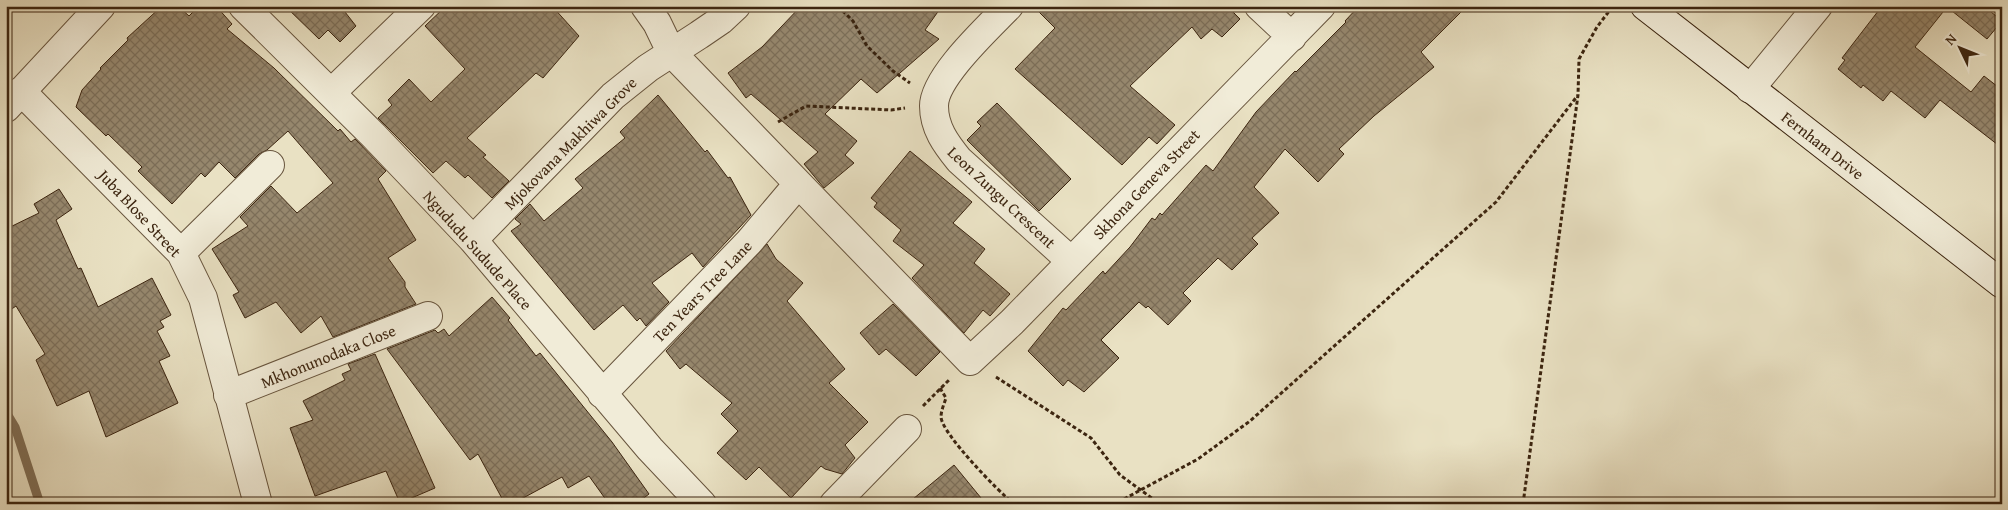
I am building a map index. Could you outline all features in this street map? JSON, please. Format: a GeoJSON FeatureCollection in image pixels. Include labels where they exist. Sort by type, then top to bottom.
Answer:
{"type":"FeatureCollection","features":[{"type":"Feature","properties":{"kind":"street"},"geometry":{"type":"LineString","coordinates":[[14,99],[101,6]]}},
{"type":"Feature","properties":{"kind":"street","name":"Ngududu Sudude Place"},"geometry":{"type":"LineString","coordinates":[[243,6],[331,93],[473,240],[602,394],[702,504]]}},
{"type":"Feature","properties":{"kind":"street"},"geometry":{"type":"LineString","coordinates":[[331,93],[421,6]]}},
{"type":"Feature","properties":{"kind":"street"},"geometry":{"type":"LineString","coordinates":[[645,6],[657,23],[671,52],[708,88],[753,138],[970,361]]}},
{"type":"Feature","properties":{"kind":"street","name":"Mjokovana Makhiwa Grove"},"geometry":{"type":"LineString","coordinates":[[473,240],[613,96],[648,68],[721,20],[736,6]]}},
{"type":"Feature","properties":{"kind":"street"},"geometry":{"type":"LineString","coordinates":[[935,101],[940,86],[963,54],[1009,6]]}},
{"type":"Feature","properties":{"kind":"street"},"geometry":{"type":"LineString","coordinates":[[1259,6],[1292,37]]}},
{"type":"Feature","properties":{"kind":"street","name":"Skhona Geneva Street"},"geometry":{"type":"LineString","coordinates":[[970,361],[1012,322],[1321,6]]}},
{"type":"Feature","properties":{"kind":"street","name":"Fernham Drive"},"geometry":{"type":"LineString","coordinates":[[1645,6],[2002,284]]}},
{"type":"Feature","properties":{"kind":"street"},"geometry":{"type":"LineString","coordinates":[[1750,89],[1818,6]]}},
{"type":"Feature","properties":{"kind":"street","name":"Juba Blose Street"},"geometry":{"type":"LineString","coordinates":[[14,99],[181,253],[203,298],[258,504]]}},
{"type":"Feature","properties":{"kind":"street","name":"Leon Zungu Crescent"},"geometry":{"type":"LineString","coordinates":[[935,101],[937,122],[944,143],[959,160],[1071,262]]}},
{"type":"Feature","properties":{"kind":"street"},"geometry":{"type":"LineString","coordinates":[[181,253],[270,165]]}},
{"type":"Feature","properties":{"kind":"street","name":"Ten Years Tree Lane"},"geometry":{"type":"LineString","coordinates":[[602,394],[749,242],[798,184]]}},
{"type":"Feature","properties":{"kind":"street","name":"Mkhonunodaka Close"},"geometry":{"type":"LineString","coordinates":[[228,396],[428,316]]}},
{"type":"Feature","properties":{"kind":"street"},"geometry":{"type":"LineString","coordinates":[[834,504],[907,429]]}},
{"type":"Feature","properties":{"kind":"path"},"geometry":{"type":"LineString","coordinates":[[838,6],[853,21],[867,46],[887,65],[935,101]]}},
{"type":"Feature","properties":{"kind":"path"},"geometry":{"type":"LineString","coordinates":[[1523,504],[1578,96],[1579,59],[1597,27],[1613,6]]}},
{"type":"Feature","properties":{"kind":"path"},"geometry":{"type":"LineString","coordinates":[[1120,504],[1124,499],[1198,459],[1250,420],[1496,202],[1578,96]]}},
{"type":"Feature","properties":{"kind":"path"},"geometry":{"type":"LineString","coordinates":[[753,138],[806,106],[891,110],[935,101]]}},
{"type":"Feature","properties":{"kind":"path"},"geometry":{"type":"LineString","coordinates":[[907,429],[927,400],[970,361],[1052,411],[1091,438],[1120,476],[1160,504]]}},
{"type":"Feature","properties":{"kind":"path"},"geometry":{"type":"LineString","coordinates":[[940,388],[946,398],[941,418],[947,432],[997,490],[1014,504]]}},
{"type":"Feature","properties":{"kind":"building"},"geometry":{"type":"Polygon","coordinates":[[[162,6],[178,6],[189,16],[199,6],[216,6],[232,24],[227,29],[274,68],[338,131],[340,129],[351,142],[355,139],[386,171],[378,179],[416,240],[388,258],[405,282],[405,287],[416,304],[333,337],[321,316],[301,333],[276,302],[245,318],[233,295],[239,292],[212,249],[248,226],[240,217],[271,186],[297,213],[333,183],[288,131],[267,150],[259,154],[235,178],[219,162],[205,177],[201,173],[172,204],[138,171],[142,167],[108,134],[106,136],[76,107],[82,90],[100,68],[128,40],[127,38],[162,6]]]}},
{"type":"Feature","properties":{"kind":"building"},"geometry":{"type":"Polygon","coordinates":[[[285,6],[351,6],[345,12],[356,26],[340,42],[328,30],[319,39],[285,6]]]}},
{"type":"Feature","properties":{"kind":"building"},"geometry":{"type":"Polygon","coordinates":[[[446,6],[552,6],[579,36],[543,78],[536,73],[467,138],[486,155],[483,157],[509,181],[492,198],[468,175],[465,178],[446,161],[433,173],[378,118],[392,105],[388,100],[409,79],[431,102],[465,69],[425,26],[446,6]]]}},
{"type":"Feature","properties":{"kind":"building"},"geometry":{"type":"Polygon","coordinates":[[[801,6],[942,6],[925,30],[939,39],[877,93],[861,79],[825,114],[857,141],[845,155],[854,163],[824,188],[804,164],[818,152],[751,94],[746,98],[728,73],[762,47],[801,6]]]}},
{"type":"Feature","properties":{"kind":"building"},"geometry":{"type":"Polygon","coordinates":[[[1033,6],[1240,6],[1233,12],[1240,19],[1222,37],[1212,29],[1201,39],[1192,27],[1130,86],[1175,125],[1157,144],[1149,137],[1122,165],[1015,69],[1055,28],[1033,6]]]}},
{"type":"Feature","properties":{"kind":"building"},"geometry":{"type":"Polygon","coordinates":[[[1359,6],[1467,6],[1421,52],[1434,67],[1374,116],[1339,149],[1344,154],[1318,182],[1285,149],[1254,187],[1279,213],[1252,238],[1258,244],[1232,270],[1218,258],[1183,293],[1191,301],[1168,325],[1148,306],[1146,308],[1139,302],[1101,340],[1119,358],[1084,392],[1068,380],[1063,386],[1028,351],[1063,308],[1066,310],[1103,271],[1105,274],[1130,247],[1152,218],[1155,220],[1160,213],[1162,215],[1206,165],[1213,171],[1256,112],[1346,22],[1359,6]]]}},
{"type":"Feature","properties":{"kind":"building"},"geometry":{"type":"Polygon","coordinates":[[[1882,6],[1984,6],[2002,21],[1987,39],[1947,7],[1915,47],[1971,92],[1984,76],[2002,90],[2002,148],[1940,100],[1925,118],[1891,91],[1883,101],[1863,85],[1861,88],[1838,69],[1845,60],[1842,58],[1882,6]]]}},
{"type":"Feature","properties":{"kind":"building"},"geometry":{"type":"Polygon","coordinates":[[[658,95],[705,152],[707,150],[728,178],[730,177],[751,215],[703,267],[692,253],[652,283],[669,302],[646,326],[640,318],[637,321],[623,305],[594,330],[511,231],[521,224],[515,219],[530,204],[544,221],[583,188],[575,179],[625,138],[620,132],[658,95]]]}},
{"type":"Feature","properties":{"kind":"building"},"geometry":{"type":"Polygon","coordinates":[[[997,103],[1071,179],[1039,211],[967,140],[981,126],[977,122],[997,103]]]}},
{"type":"Feature","properties":{"kind":"building"},"geometry":{"type":"Polygon","coordinates":[[[910,151],[972,202],[953,223],[985,249],[974,263],[1010,294],[990,316],[983,310],[964,333],[912,278],[924,265],[893,241],[901,230],[874,207],[877,203],[871,198],[910,151]]]}},
{"type":"Feature","properties":{"kind":"building"},"geometry":{"type":"Polygon","coordinates":[[[59,189],[72,209],[56,220],[78,269],[81,268],[98,307],[152,278],[171,315],[160,321],[164,327],[157,331],[170,356],[159,361],[178,403],[106,437],[89,391],[57,406],[36,360],[45,354],[16,306],[6,313],[6,229],[39,213],[34,204],[59,189]]]}},
{"type":"Feature","properties":{"kind":"building"},"geometry":{"type":"Polygon","coordinates":[[[767,244],[776,259],[803,283],[787,301],[845,369],[829,383],[868,422],[845,445],[855,458],[842,474],[821,466],[791,498],[759,467],[746,480],[717,453],[738,431],[721,414],[732,403],[686,364],[680,369],[666,351],[767,244]]]}},
{"type":"Feature","properties":{"kind":"building"},"geometry":{"type":"Polygon","coordinates":[[[492,297],[510,318],[508,320],[536,356],[540,353],[612,442],[649,494],[636,504],[609,504],[589,476],[568,488],[562,477],[512,504],[505,504],[478,454],[470,460],[387,349],[435,330],[438,333],[444,329],[449,336],[492,297]]]}},
{"type":"Feature","properties":{"kind":"building"},"geometry":{"type":"Polygon","coordinates":[[[893,304],[940,352],[916,376],[886,349],[879,355],[860,333],[893,304]]]}},
{"type":"Feature","properties":{"kind":"building"},"geometry":{"type":"Polygon","coordinates":[[[375,354],[435,488],[400,503],[386,471],[315,496],[290,428],[313,420],[303,401],[345,380],[342,374],[351,370],[348,364],[375,354]]]}},
{"type":"Feature","properties":{"kind":"building"},"geometry":{"type":"Polygon","coordinates":[[[954,465],[986,504],[907,504],[954,465]]]}},
{"type":"Feature","properties":{"kind":"waterway"},"geometry":{"type":"LineString","coordinates":[[6,412],[15,427],[40,504]]}}]}
